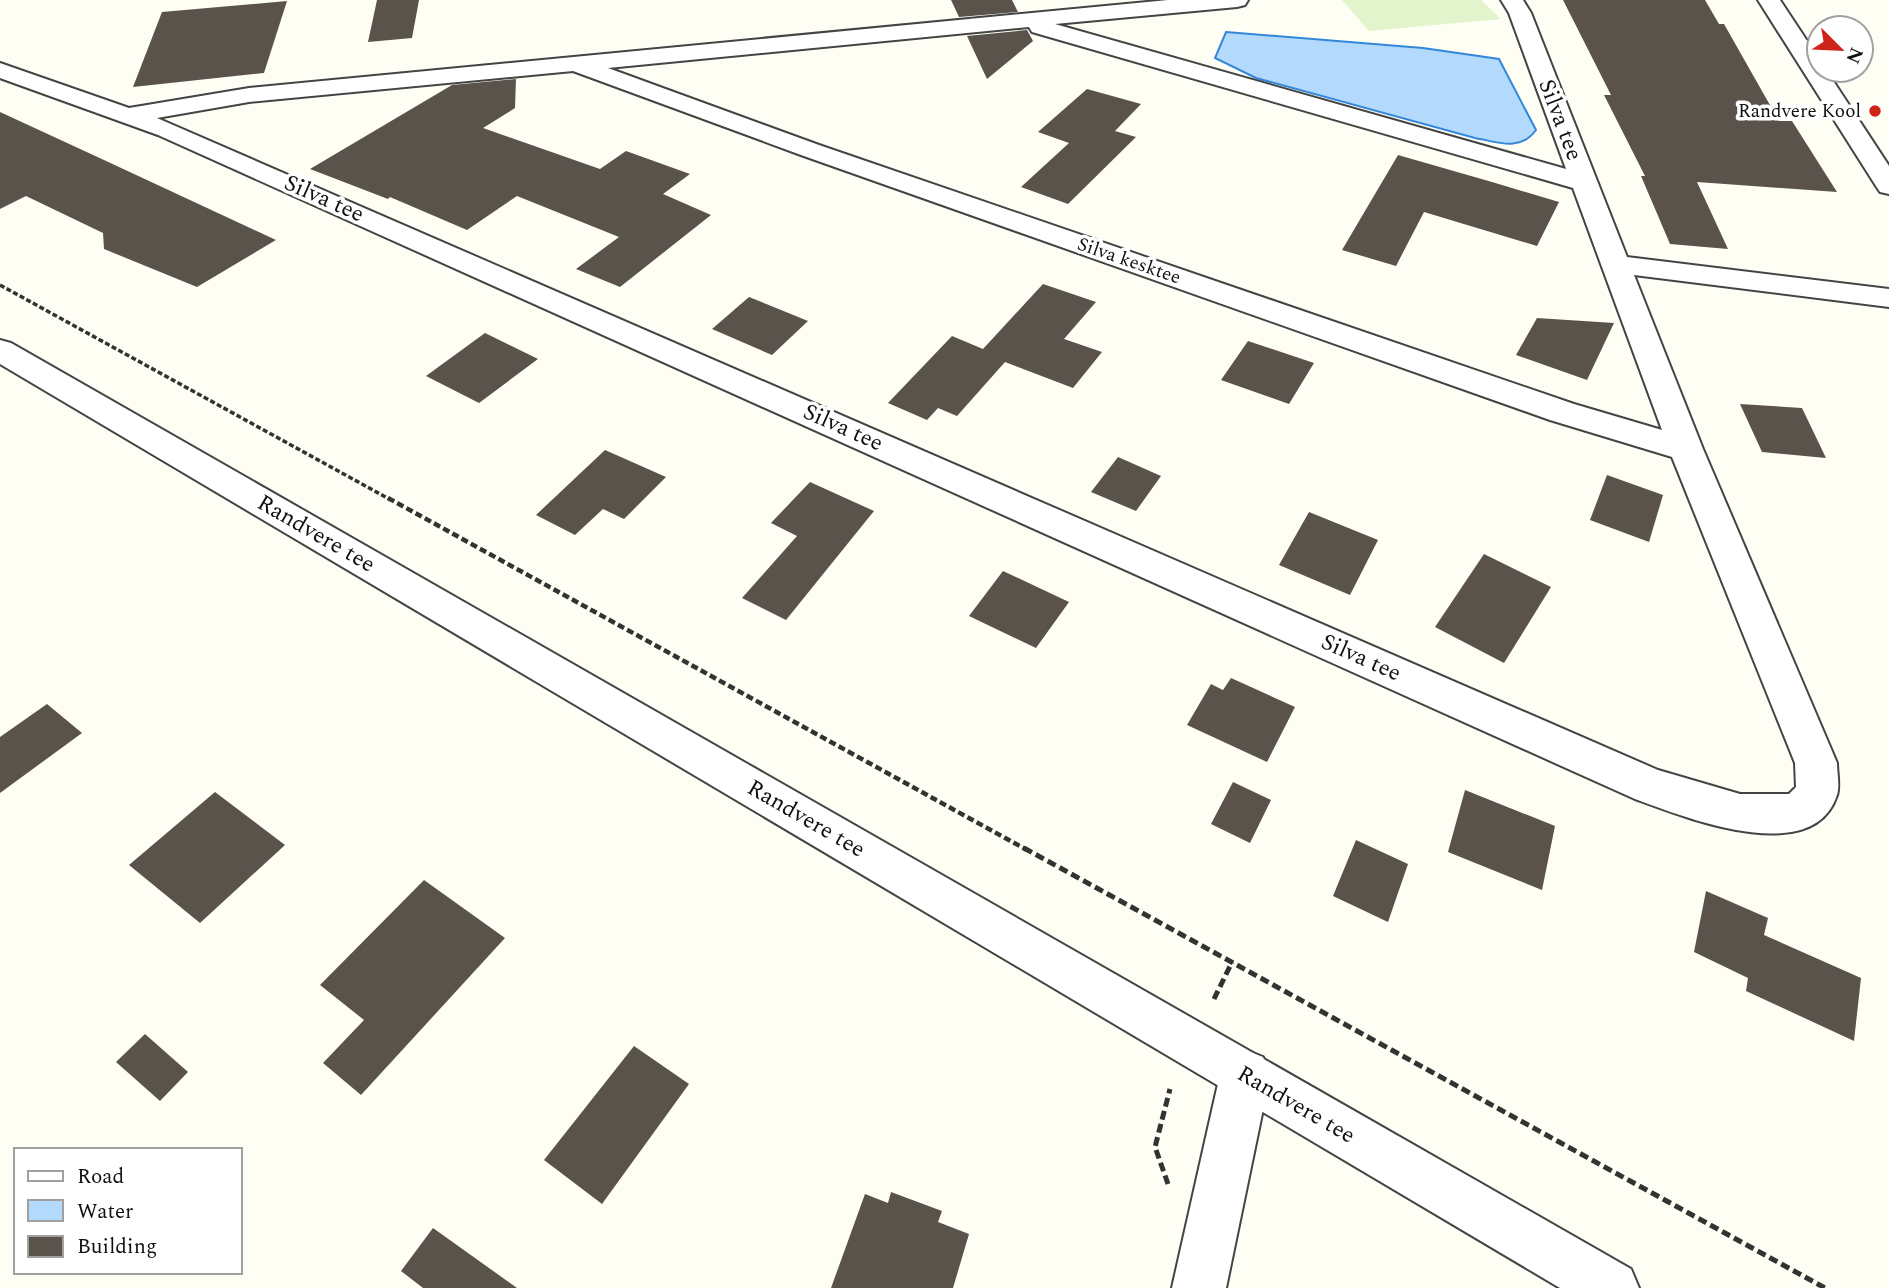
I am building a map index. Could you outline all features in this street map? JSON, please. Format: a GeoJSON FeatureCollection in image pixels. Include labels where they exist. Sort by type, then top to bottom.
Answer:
{"type":"FeatureCollection","features":[{"type":"Feature","properties":{"kind":"street","name":"Silva tee"},"geometry":{"type":"LineString","coordinates":[[128,115],[249,95],[1237,0]]}},
{"type":"Feature","properties":{"kind":"street","name":"Silva tee"},"geometry":{"type":"LineString","coordinates":[[0,70],[167,130],[1650,786],[1740,813],[1799,813],[1817,793],[1816,762],[1686,449],[1520,13],[1512,0]]}},
{"type":"Feature","properties":{"kind":"street"},"geometry":{"type":"LineString","coordinates":[[1769,0],[1889,186]]}},
{"type":"Feature","properties":{"kind":"street"},"geometry":{"type":"LineString","coordinates":[[1017,20],[1583,181]]}},
{"type":"Feature","properties":{"kind":"street","name":"Silva kesktee"},"geometry":{"type":"LineString","coordinates":[[574,63],[810,150],[1562,412],[1686,449]]}},
{"type":"Feature","properties":{"kind":"street"},"geometry":{"type":"LineString","coordinates":[[1616,264],[1889,298]]}},
{"type":"Feature","properties":{"kind":"street","name":"Randvere tee"},"geometry":{"type":"LineString","coordinates":[[0,350],[1612,1288]]}},
{"type":"Feature","properties":{"kind":"street"},"geometry":{"type":"LineString","coordinates":[[1199,1288],[1245,1075]]}},
{"type":"Feature","properties":{"kind":"path"},"geometry":{"type":"LineString","coordinates":[[0,285],[1825,1288]]}},
{"type":"Feature","properties":{"kind":"green space"},"geometry":{"type":"Polygon","coordinates":[[[1342,0],[1481,0],[1501,19],[1369,31],[1342,0]]]}},
{"type":"Feature","properties":{"kind":"water"},"geometry":{"type":"Polygon","coordinates":[[[1226,32],[1423,48],[1499,59],[1536,130],[1530,137],[1516,143],[1492,142],[1256,78],[1215,58],[1226,32]]]}},
{"type":"Feature","properties":{"kind":"building"},"geometry":{"type":"Polygon","coordinates":[[[377,0],[419,0],[412,38],[368,42],[377,0]]]}},
{"type":"Feature","properties":{"kind":"building"},"geometry":{"type":"Polygon","coordinates":[[[951,0],[1012,0],[1018,12],[959,17],[951,0]]]}},
{"type":"Feature","properties":{"kind":"building"},"geometry":{"type":"Polygon","coordinates":[[[1563,0],[1705,0],[1719,24],[1724,24],[1779,121],[1792,121],[1837,192],[1697,182],[1728,249],[1670,244],[1641,176],[1645,176],[1604,95],[1611,95],[1563,0]]]}},
{"type":"Feature","properties":{"kind":"building"},"geometry":{"type":"Polygon","coordinates":[[[287,1],[264,73],[133,87],[162,12],[287,1]]]}},
{"type":"Feature","properties":{"kind":"building"},"geometry":{"type":"Polygon","coordinates":[[[1027,30],[1033,41],[987,79],[967,36],[1027,30]]]}},
{"type":"Feature","properties":{"kind":"building"},"geometry":{"type":"Polygon","coordinates":[[[516,79],[515,108],[483,128],[600,169],[626,151],[690,174],[663,194],[711,215],[620,287],[576,269],[619,237],[517,196],[467,230],[390,197],[388,199],[310,169],[452,85],[516,79]]]}},
{"type":"Feature","properties":{"kind":"building"},"geometry":{"type":"Polygon","coordinates":[[[1087,89],[1141,104],[1115,131],[1136,137],[1068,204],[1021,187],[1069,143],[1038,132],[1087,89]]]}},
{"type":"Feature","properties":{"kind":"building"},"geometry":{"type":"Polygon","coordinates":[[[0,112],[276,240],[197,287],[104,249],[103,233],[26,196],[0,209],[0,112]]]}},
{"type":"Feature","properties":{"kind":"building"},"geometry":{"type":"Polygon","coordinates":[[[1398,155],[1559,202],[1537,246],[1424,212],[1396,266],[1342,250],[1398,155]]]}},
{"type":"Feature","properties":{"kind":"building"},"geometry":{"type":"Polygon","coordinates":[[[1043,284],[1096,302],[1064,339],[1102,352],[1073,388],[1005,362],[957,416],[938,408],[927,420],[888,403],[952,336],[983,349],[1043,284]]]}},
{"type":"Feature","properties":{"kind":"building"},"geometry":{"type":"Polygon","coordinates":[[[749,297],[808,321],[772,355],[712,329],[749,297]]]}},
{"type":"Feature","properties":{"kind":"building"},"geometry":{"type":"Polygon","coordinates":[[[1537,318],[1614,323],[1587,380],[1516,355],[1537,318]]]}},
{"type":"Feature","properties":{"kind":"building"},"geometry":{"type":"Polygon","coordinates":[[[485,333],[538,359],[479,403],[426,376],[485,333]]]}},
{"type":"Feature","properties":{"kind":"building"},"geometry":{"type":"Polygon","coordinates":[[[1248,341],[1314,363],[1289,404],[1221,380],[1248,341]]]}},
{"type":"Feature","properties":{"kind":"building"},"geometry":{"type":"Polygon","coordinates":[[[1740,404],[1802,408],[1826,458],[1762,452],[1740,404]]]}},
{"type":"Feature","properties":{"kind":"building"},"geometry":{"type":"Polygon","coordinates":[[[605,450],[666,477],[624,519],[603,509],[575,535],[536,515],[605,450]]]}},
{"type":"Feature","properties":{"kind":"building"},"geometry":{"type":"Polygon","coordinates":[[[1118,457],[1161,476],[1136,511],[1091,492],[1118,457]]]}},
{"type":"Feature","properties":{"kind":"building"},"geometry":{"type":"Polygon","coordinates":[[[1607,475],[1663,495],[1649,542],[1590,520],[1607,475]]]}},
{"type":"Feature","properties":{"kind":"building"},"geometry":{"type":"Polygon","coordinates":[[[810,482],[874,511],[786,620],[742,598],[797,536],[771,523],[810,482]]]}},
{"type":"Feature","properties":{"kind":"building"},"geometry":{"type":"Polygon","coordinates":[[[1309,512],[1378,540],[1350,595],[1279,565],[1309,512]]]}},
{"type":"Feature","properties":{"kind":"building"},"geometry":{"type":"Polygon","coordinates":[[[1484,554],[1551,587],[1504,663],[1435,627],[1484,554]]]}},
{"type":"Feature","properties":{"kind":"building"},"geometry":{"type":"Polygon","coordinates":[[[1003,571],[1069,602],[1036,648],[969,616],[1003,571]]]}},
{"type":"Feature","properties":{"kind":"building"},"geometry":{"type":"Polygon","coordinates":[[[1231,678],[1295,707],[1267,762],[1187,725],[1211,684],[1223,690],[1231,678]]]}},
{"type":"Feature","properties":{"kind":"building"},"geometry":{"type":"Polygon","coordinates":[[[47,704],[82,733],[0,793],[0,737],[47,704]]]}},
{"type":"Feature","properties":{"kind":"building"},"geometry":{"type":"Polygon","coordinates":[[[1233,782],[1271,800],[1250,843],[1211,824],[1233,782]]]}},
{"type":"Feature","properties":{"kind":"building"},"geometry":{"type":"Polygon","coordinates":[[[1465,790],[1555,826],[1542,890],[1448,852],[1465,790]]]}},
{"type":"Feature","properties":{"kind":"building"},"geometry":{"type":"Polygon","coordinates":[[[215,792],[285,845],[200,923],[129,865],[215,792]]]}},
{"type":"Feature","properties":{"kind":"building"},"geometry":{"type":"Polygon","coordinates":[[[1356,840],[1408,864],[1388,922],[1333,896],[1356,840]]]}},
{"type":"Feature","properties":{"kind":"building"},"geometry":{"type":"Polygon","coordinates":[[[424,880],[505,938],[361,1095],[323,1063],[364,1020],[320,985],[424,880]]]}},
{"type":"Feature","properties":{"kind":"building"},"geometry":{"type":"Polygon","coordinates":[[[1706,891],[1768,918],[1764,935],[1861,978],[1854,1041],[1746,991],[1748,978],[1694,952],[1706,891]]]}},
{"type":"Feature","properties":{"kind":"building"},"geometry":{"type":"Polygon","coordinates":[[[145,1034],[188,1072],[160,1101],[116,1062],[145,1034]]]}},
{"type":"Feature","properties":{"kind":"building"},"geometry":{"type":"Polygon","coordinates":[[[634,1046],[689,1084],[602,1204],[544,1160],[634,1046]]]}},
{"type":"Feature","properties":{"kind":"building"},"geometry":{"type":"Polygon","coordinates":[[[891,1192],[942,1211],[938,1222],[969,1234],[953,1288],[831,1288],[865,1194],[888,1203],[891,1192]]]}},
{"type":"Feature","properties":{"kind":"building"},"geometry":{"type":"Polygon","coordinates":[[[433,1228],[517,1288],[423,1288],[401,1271],[433,1228]]]}},
{"type":"Feature","properties":{"kind":"place","name":"Randvere Kool"},"geometry":{"type":"Point","coordinates":[1875,111]}}]}
